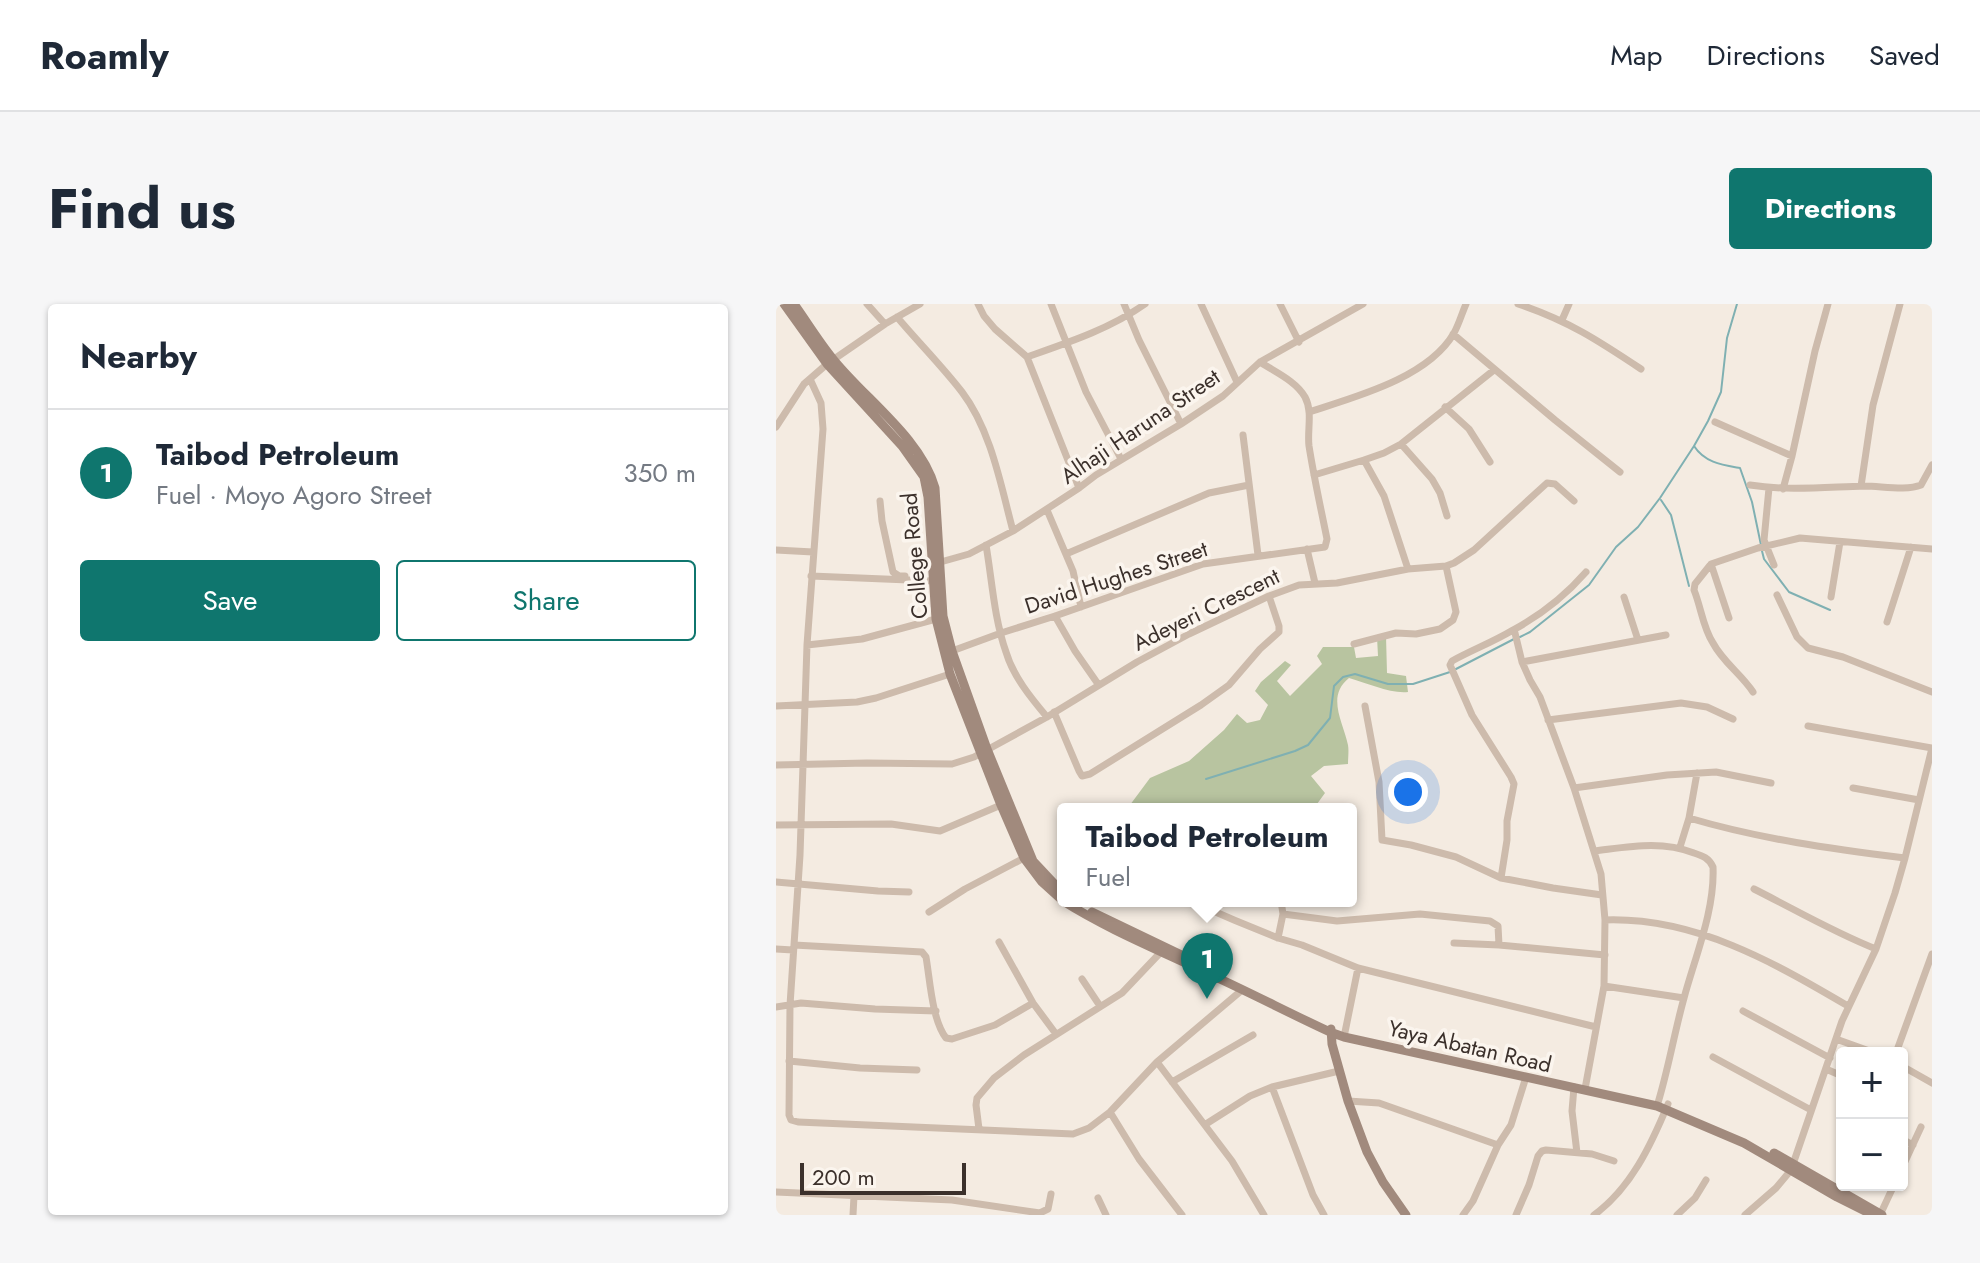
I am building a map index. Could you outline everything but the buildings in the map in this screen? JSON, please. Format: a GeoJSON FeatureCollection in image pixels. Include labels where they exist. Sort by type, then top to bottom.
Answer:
{"type":"FeatureCollection","features":[{"type":"Feature","properties":{"kind":"main road","name":"College Road"},"geometry":{"type":"LineString","coordinates":[[787,305],[830,362],[878,406],[924,460],[931,473],[935,488],[936,563],[943,616],[984,751]]}},
{"type":"Feature","properties":{"kind":"main road","name":"College Road"},"geometry":{"type":"LineString","coordinates":[[936,563],[933,579],[936,619],[950,674],[984,751]]}},
{"type":"Feature","properties":{"kind":"main road","name":"Yaya Abatan Road"},"geometry":{"type":"LineString","coordinates":[[984,751],[1001,805],[1024,858],[1057,896]]}},
{"type":"Feature","properties":{"kind":"main road"},"geometry":{"type":"LineString","coordinates":[[984,751],[1033,861],[1057,887]]}},
{"type":"Feature","properties":{"kind":"main road","name":"Yaya Abatan Road"},"geometry":{"type":"LineString","coordinates":[[1073,907],[1160,953],[1344,1034],[1526,1077],[1574,1087],[1586,1086]]}},
{"type":"Feature","properties":{"kind":"main road","name":"Yaya Abatan Road"},"geometry":{"type":"LineString","coordinates":[[1084,907],[1331,1029]]}},
{"type":"Feature","properties":{"kind":"main road"},"geometry":{"type":"LineString","coordinates":[[1331,1029],[1339,1071],[1367,1152],[1406,1215]]}},
{"type":"Feature","properties":{"kind":"main road","name":"Yaya Abatan Road"},"geometry":{"type":"LineString","coordinates":[[1344,1034],[1662,1105],[1792,1166],[1881,1215]]}},
{"type":"Feature","properties":{"kind":"main road","name":"Yaya Abatan Road"},"geometry":{"type":"LineString","coordinates":[[1792,1166],[1837,1197],[1873,1215]]}},
{"type":"Feature","properties":{"kind":"street"},"geometry":{"type":"LineString","coordinates":[[867,304],[885,324]]}},
{"type":"Feature","properties":{"kind":"street"},"geometry":{"type":"LineString","coordinates":[[776,427],[810,379],[885,324],[920,304]]}},
{"type":"Feature","properties":{"kind":"street"},"geometry":{"type":"LineString","coordinates":[[978,304],[995,329],[1027,357],[1079,488]]}},
{"type":"Feature","properties":{"kind":"street"},"geometry":{"type":"LineString","coordinates":[[1051,304],[1086,392],[1121,459]]}},
{"type":"Feature","properties":{"kind":"street"},"geometry":{"type":"LineString","coordinates":[[1124,304],[1181,424]]}},
{"type":"Feature","properties":{"kind":"street"},"geometry":{"type":"LineString","coordinates":[[1027,357],[1128,316],[1145,304]]}},
{"type":"Feature","properties":{"kind":"street"},"geometry":{"type":"LineString","coordinates":[[1201,304],[1237,382]]}},
{"type":"Feature","properties":{"kind":"street"},"geometry":{"type":"LineString","coordinates":[[1280,304],[1299,342]]}},
{"type":"Feature","properties":{"kind":"street","name":"Alhaji Haruna Street"},"geometry":{"type":"LineString","coordinates":[[936,563],[969,554],[1013,531],[1223,396],[1260,362],[1363,304]]}},
{"type":"Feature","properties":{"kind":"street"},"geometry":{"type":"LineString","coordinates":[[1309,412],[1385,387],[1425,363],[1453,334],[1466,304]]}},
{"type":"Feature","properties":{"kind":"street"},"geometry":{"type":"LineString","coordinates":[[1518,304],[1562,320],[1641,369]]}},
{"type":"Feature","properties":{"kind":"street"},"geometry":{"type":"LineString","coordinates":[[1562,320],[1569,304]]}},
{"type":"Feature","properties":{"kind":"street"},"geometry":{"type":"LineString","coordinates":[[1783,489],[1828,304]]}},
{"type":"Feature","properties":{"kind":"street"},"geometry":{"type":"LineString","coordinates":[[1861,486],[1873,405],[1900,304]]}},
{"type":"Feature","properties":{"kind":"street"},"geometry":{"type":"LineString","coordinates":[[776,313],[787,305]]}},
{"type":"Feature","properties":{"kind":"street"},"geometry":{"type":"LineString","coordinates":[[897,317],[963,394],[972,410],[988,441],[1013,531]]}},
{"type":"Feature","properties":{"kind":"street"},"geometry":{"type":"LineString","coordinates":[[1453,334],[1620,472]]}},
{"type":"Feature","properties":{"kind":"street"},"geometry":{"type":"LineString","coordinates":[[1260,362],[1304,394],[1309,412],[1309,443],[1327,543],[1325,547],[1307,549],[1315,583]]}},
{"type":"Feature","properties":{"kind":"street"},"geometry":{"type":"LineString","coordinates":[[1314,475],[1384,453],[1401,444],[1494,370]]}},
{"type":"Feature","properties":{"kind":"street"},"geometry":{"type":"LineString","coordinates":[[810,379],[821,403],[823,429],[807,645],[801,825],[790,1005],[791,1120],[1073,1134],[1089,1128],[1110,1112],[1157,1062],[1242,990]]}},
{"type":"Feature","properties":{"kind":"street"},"geometry":{"type":"LineString","coordinates":[[1445,407],[1469,429],[1490,462]]}},
{"type":"Feature","properties":{"kind":"street"},"geometry":{"type":"LineString","coordinates":[[1715,422],[1792,456]]}},
{"type":"Feature","properties":{"kind":"street"},"geometry":{"type":"LineString","coordinates":[[1243,435],[1258,555]]}},
{"type":"Feature","properties":{"kind":"street"},"geometry":{"type":"LineString","coordinates":[[1401,444],[1432,479],[1447,516]]}},
{"type":"Feature","properties":{"kind":"street"},"geometry":{"type":"LineString","coordinates":[[1364,460],[1384,496],[1408,569]]}},
{"type":"Feature","properties":{"kind":"street"},"geometry":{"type":"LineString","coordinates":[[1750,485],[1783,489],[1896,486],[1911,489],[1921,485],[1932,465]]}},
{"type":"Feature","properties":{"kind":"street","name":"Adeyeri Crescent"},"geometry":{"type":"LineString","coordinates":[[776,765],[962,762],[1189,634],[1269,596],[1299,585],[1337,583],[1408,569],[1446,566],[1474,550],[1547,483],[1551,482],[1574,501]]}},
{"type":"Feature","properties":{"kind":"street"},"geometry":{"type":"LineString","coordinates":[[1066,554],[1197,497],[1249,485]]}},
{"type":"Feature","properties":{"kind":"street"},"geometry":{"type":"LineString","coordinates":[[1769,488],[1763,547],[1774,565]]}},
{"type":"Feature","properties":{"kind":"street"},"geometry":{"type":"LineString","coordinates":[[880,501],[893,572],[899,576],[933,579]]}},
{"type":"Feature","properties":{"kind":"street"},"geometry":{"type":"LineString","coordinates":[[1047,510],[1066,554],[1081,607]]}},
{"type":"Feature","properties":{"kind":"street"},"geometry":{"type":"LineString","coordinates":[[1753,692],[1710,640],[1694,590],[1695,584],[1711,564],[1800,538],[1932,549]]}},
{"type":"Feature","properties":{"kind":"street"},"geometry":{"type":"LineString","coordinates":[[1831,597],[1840,542]]}},
{"type":"Feature","properties":{"kind":"street"},"geometry":{"type":"LineString","coordinates":[[986,545],[1006,655],[1016,674],[1050,714],[1082,776],[1201,705],[1233,682],[1260,649],[1279,632],[1269,596]]}},
{"type":"Feature","properties":{"kind":"street"},"geometry":{"type":"LineString","coordinates":[[1887,622],[1911,547]]}},
{"type":"Feature","properties":{"kind":"street","name":"David Hughes Street"},"geometry":{"type":"LineString","coordinates":[[952,651],[1203,564],[1307,549]]}},
{"type":"Feature","properties":{"kind":"street"},"geometry":{"type":"LineString","coordinates":[[776,550],[813,552]]}},
{"type":"Feature","properties":{"kind":"street"},"geometry":{"type":"LineString","coordinates":[[1711,564],[1729,618]]}},
{"type":"Feature","properties":{"kind":"street"},"geometry":{"type":"LineString","coordinates":[[1354,644],[1396,633],[1416,634],[1440,629],[1453,620],[1456,612],[1446,566]]}},
{"type":"Feature","properties":{"kind":"street"},"geometry":{"type":"LineString","coordinates":[[1501,878],[1514,784],[1472,715],[1452,669],[1452,661],[1515,635],[1571,590],[1586,572]]}},
{"type":"Feature","properties":{"kind":"street"},"geometry":{"type":"LineString","coordinates":[[811,576],[933,579]]}},
{"type":"Feature","properties":{"kind":"street"},"geometry":{"type":"LineString","coordinates":[[1777,595],[1797,637],[1808,648],[1843,657],[1932,692]]}},
{"type":"Feature","properties":{"kind":"street"},"geometry":{"type":"LineString","coordinates":[[1624,597],[1638,640]]}},
{"type":"Feature","properties":{"kind":"street"},"geometry":{"type":"LineString","coordinates":[[1055,616],[1098,684]]}},
{"type":"Feature","properties":{"kind":"street"},"geometry":{"type":"LineString","coordinates":[[807,645],[862,639],[936,619]]}},
{"type":"Feature","properties":{"kind":"street"},"geometry":{"type":"LineString","coordinates":[[1515,635],[1522,662],[1540,697],[1574,788],[1601,874],[1605,920],[1604,986],[1586,1086]]}},
{"type":"Feature","properties":{"kind":"street"},"geometry":{"type":"LineString","coordinates":[[1522,662],[1666,635]]}},
{"type":"Feature","properties":{"kind":"street"},"geometry":{"type":"LineString","coordinates":[[776,706],[857,702],[950,674]]}},
{"type":"Feature","properties":{"kind":"street"},"geometry":{"type":"LineString","coordinates":[[1548,720],[1681,703],[1707,707],[1733,719]]}},
{"type":"Feature","properties":{"kind":"street"},"geometry":{"type":"LineString","coordinates":[[1365,706],[1379,782],[1382,840],[1456,857],[1501,878],[1602,895]]}},
{"type":"Feature","properties":{"kind":"street"},"geometry":{"type":"LineString","coordinates":[[1745,1215],[1776,1188],[1792,1166],[1848,1006],[1876,949],[1905,858],[1932,748],[1808,726]]}},
{"type":"Feature","properties":{"kind":"street"},"geometry":{"type":"LineString","coordinates":[[1574,788],[1697,773],[1729,773],[1771,783]]}},
{"type":"Feature","properties":{"kind":"street"},"geometry":{"type":"LineString","coordinates":[[1680,847],[1697,773]]}},
{"type":"Feature","properties":{"kind":"street"},"geometry":{"type":"LineString","coordinates":[[1853,788],[1919,800]]}},
{"type":"Feature","properties":{"kind":"street"},"geometry":{"type":"LineString","coordinates":[[776,825],[891,824],[940,831],[1001,805]]}},
{"type":"Feature","properties":{"kind":"street"},"geometry":{"type":"LineString","coordinates":[[1689,818],[1770,838],[1905,858]]}},
{"type":"Feature","properties":{"kind":"street"},"geometry":{"type":"LineString","coordinates":[[1594,851],[1643,845],[1680,847],[1706,858],[1713,867],[1712,894],[1684,998],[1662,1105],[1645,1154],[1608,1211],[1594,1215]]}},
{"type":"Feature","properties":{"kind":"street"},"geometry":{"type":"LineString","coordinates":[[929,912],[1024,858]]}},
{"type":"Feature","properties":{"kind":"street"},"geometry":{"type":"LineString","coordinates":[[776,882],[909,892]]}},
{"type":"Feature","properties":{"kind":"street"},"geometry":{"type":"LineString","coordinates":[[1754,889],[1842,936],[1876,949]]}},
{"type":"Feature","properties":{"kind":"street"},"geometry":{"type":"LineString","coordinates":[[1206,907],[1358,968],[1596,1027]]}},
{"type":"Feature","properties":{"kind":"street"},"geometry":{"type":"LineString","coordinates":[[1278,938],[1282,907]]}},
{"type":"Feature","properties":{"kind":"street"},"geometry":{"type":"LineString","coordinates":[[1283,914],[1337,921],[1420,914],[1490,921],[1498,926],[1499,945]]}},
{"type":"Feature","properties":{"kind":"street"},"geometry":{"type":"LineString","coordinates":[[1605,920],[1651,922],[1727,942],[1785,969],[1848,1006]]}},
{"type":"Feature","properties":{"kind":"street"},"geometry":{"type":"LineString","coordinates":[[999,942],[1033,1003],[1056,1034]]}},
{"type":"Feature","properties":{"kind":"street"},"geometry":{"type":"LineString","coordinates":[[1454,943],[1605,955]]}},
{"type":"Feature","properties":{"kind":"street"},"geometry":{"type":"LineString","coordinates":[[776,949],[922,952],[926,957],[942,1034],[946,1038],[952,1039],[995,1025],[1033,1003]]}},
{"type":"Feature","properties":{"kind":"street"},"geometry":{"type":"LineString","coordinates":[[979,1129],[977,1098],[994,1078],[1122,993],[1160,953]]}},
{"type":"Feature","properties":{"kind":"street"},"geometry":{"type":"LineString","coordinates":[[1898,1047],[1932,954]]}},
{"type":"Feature","properties":{"kind":"street"},"geometry":{"type":"LineString","coordinates":[[1344,1034],[1358,968]]}},
{"type":"Feature","properties":{"kind":"street"},"geometry":{"type":"LineString","coordinates":[[1082,979],[1100,1006]]}},
{"type":"Feature","properties":{"kind":"street"},"geometry":{"type":"LineString","coordinates":[[1604,986],[1684,998]]}},
{"type":"Feature","properties":{"kind":"street"},"geometry":{"type":"LineString","coordinates":[[776,1007],[801,1003],[936,1011]]}},
{"type":"Feature","properties":{"kind":"street"},"geometry":{"type":"LineString","coordinates":[[1743,1011],[1830,1058]]}},
{"type":"Feature","properties":{"kind":"street"},"geometry":{"type":"LineString","coordinates":[[1172,1082],[1253,1035]]}},
{"type":"Feature","properties":{"kind":"street"},"geometry":{"type":"LineString","coordinates":[[1836,1039],[1858,1047]]}},
{"type":"Feature","properties":{"kind":"street"},"geometry":{"type":"LineString","coordinates":[[1713,1057],[1811,1110]]}},
{"type":"Feature","properties":{"kind":"street"},"geometry":{"type":"LineString","coordinates":[[789,1061],[917,1070]]}},
{"type":"Feature","properties":{"kind":"street"},"geometry":{"type":"LineString","coordinates":[[1157,1062],[1232,1161],[1264,1215]]}},
{"type":"Feature","properties":{"kind":"street"},"geometry":{"type":"LineString","coordinates":[[1826,1069],[1836,1073]]}},
{"type":"Feature","properties":{"kind":"street"},"geometry":{"type":"LineString","coordinates":[[1908,1069],[1932,1083]]}},
{"type":"Feature","properties":{"kind":"street"},"geometry":{"type":"LineString","coordinates":[[1206,1124],[1250,1096],[1272,1087],[1339,1071]]}},
{"type":"Feature","properties":{"kind":"street"},"geometry":{"type":"LineString","coordinates":[[1463,1215],[1511,1125],[1526,1077]]}},
{"type":"Feature","properties":{"kind":"street"},"geometry":{"type":"LineString","coordinates":[[1272,1087],[1313,1195],[1324,1215]]}},
{"type":"Feature","properties":{"kind":"street"},"geometry":{"type":"LineString","coordinates":[[1574,1087],[1572,1120],[1577,1153]]}},
{"type":"Feature","properties":{"kind":"street"},"geometry":{"type":"LineString","coordinates":[[1348,1101],[1379,1103],[1498,1145]]}},
{"type":"Feature","properties":{"kind":"street"},"geometry":{"type":"LineString","coordinates":[[1110,1112],[1139,1159],[1182,1215]]}},
{"type":"Feature","properties":{"kind":"street"},"geometry":{"type":"LineString","coordinates":[[1908,1155],[1921,1127]]}},
{"type":"Feature","properties":{"kind":"street"},"geometry":{"type":"LineString","coordinates":[[1908,1142],[1913,1145]]}},
{"type":"Feature","properties":{"kind":"street"},"geometry":{"type":"LineString","coordinates":[[1516,1215],[1542,1151],[1592,1154],[1614,1161]]}},
{"type":"Feature","properties":{"kind":"street"},"geometry":{"type":"LineString","coordinates":[[1677,1215],[1695,1198],[1706,1180]]}},
{"type":"Feature","properties":{"kind":"street"},"geometry":{"type":"LineString","coordinates":[[1881,1215],[1891,1191]]}},
{"type":"Feature","properties":{"kind":"street"},"geometry":{"type":"LineString","coordinates":[[776,1192],[952,1200],[997,1211],[1040,1213],[1048,1209],[1051,1194]]}},
{"type":"Feature","properties":{"kind":"street"},"geometry":{"type":"LineString","coordinates":[[853,1215],[854,1196]]}},
{"type":"Feature","properties":{"kind":"street"},"geometry":{"type":"LineString","coordinates":[[1098,1198],[1106,1215]]}},
{"type":"Feature","properties":{"kind":"green space"},"geometry":{"type":"Polygon","coordinates":[[[1386,636],[1387,673],[1406,676],[1408,692],[1387,690],[1349,678],[1342,685],[1337,701],[1348,745],[1348,764],[1324,766],[1311,776],[1325,793],[1318,803],[1131,803],[1150,778],[1189,761],[1237,714],[1247,723],[1260,720],[1268,705],[1255,691],[1285,661],[1291,665],[1277,681],[1290,696],[1322,664],[1317,656],[1323,647],[1354,647],[1356,658],[1378,656],[1377,637],[1386,636]]]}},
{"type":"Feature","properties":{"kind":"waterway"},"geometry":{"type":"LineString","coordinates":[[1520,637],[1589,585],[1616,547],[1638,527],[1660,498],[1694,446],[1721,392],[1727,338],[1737,304]]}},
{"type":"Feature","properties":{"kind":"waterway"},"geometry":{"type":"LineString","coordinates":[[1694,446],[1709,460],[1740,468],[1752,502],[1761,545]]}},
{"type":"Feature","properties":{"kind":"waterway"},"geometry":{"type":"LineString","coordinates":[[1661,500],[1671,515],[1689,586]]}},
{"type":"Feature","properties":{"kind":"waterway"},"geometry":{"type":"LineString","coordinates":[[1762,551],[1764,559],[1789,592],[1830,610]]}},
{"type":"Feature","properties":{"kind":"waterway"},"geometry":{"type":"LineString","coordinates":[[1456,669],[1514,639]]}},
{"type":"Feature","properties":{"kind":"waterway"},"geometry":{"type":"LineString","coordinates":[[1206,779],[1308,745],[1330,718],[1334,686],[1343,677],[1355,674],[1388,684],[1413,684],[1450,672]]}},
{"type":"Feature","properties":{"kind":"place","name":"Taibod Petroleum"},"geometry":{"type":"Point","coordinates":[1207,999]}}]}
